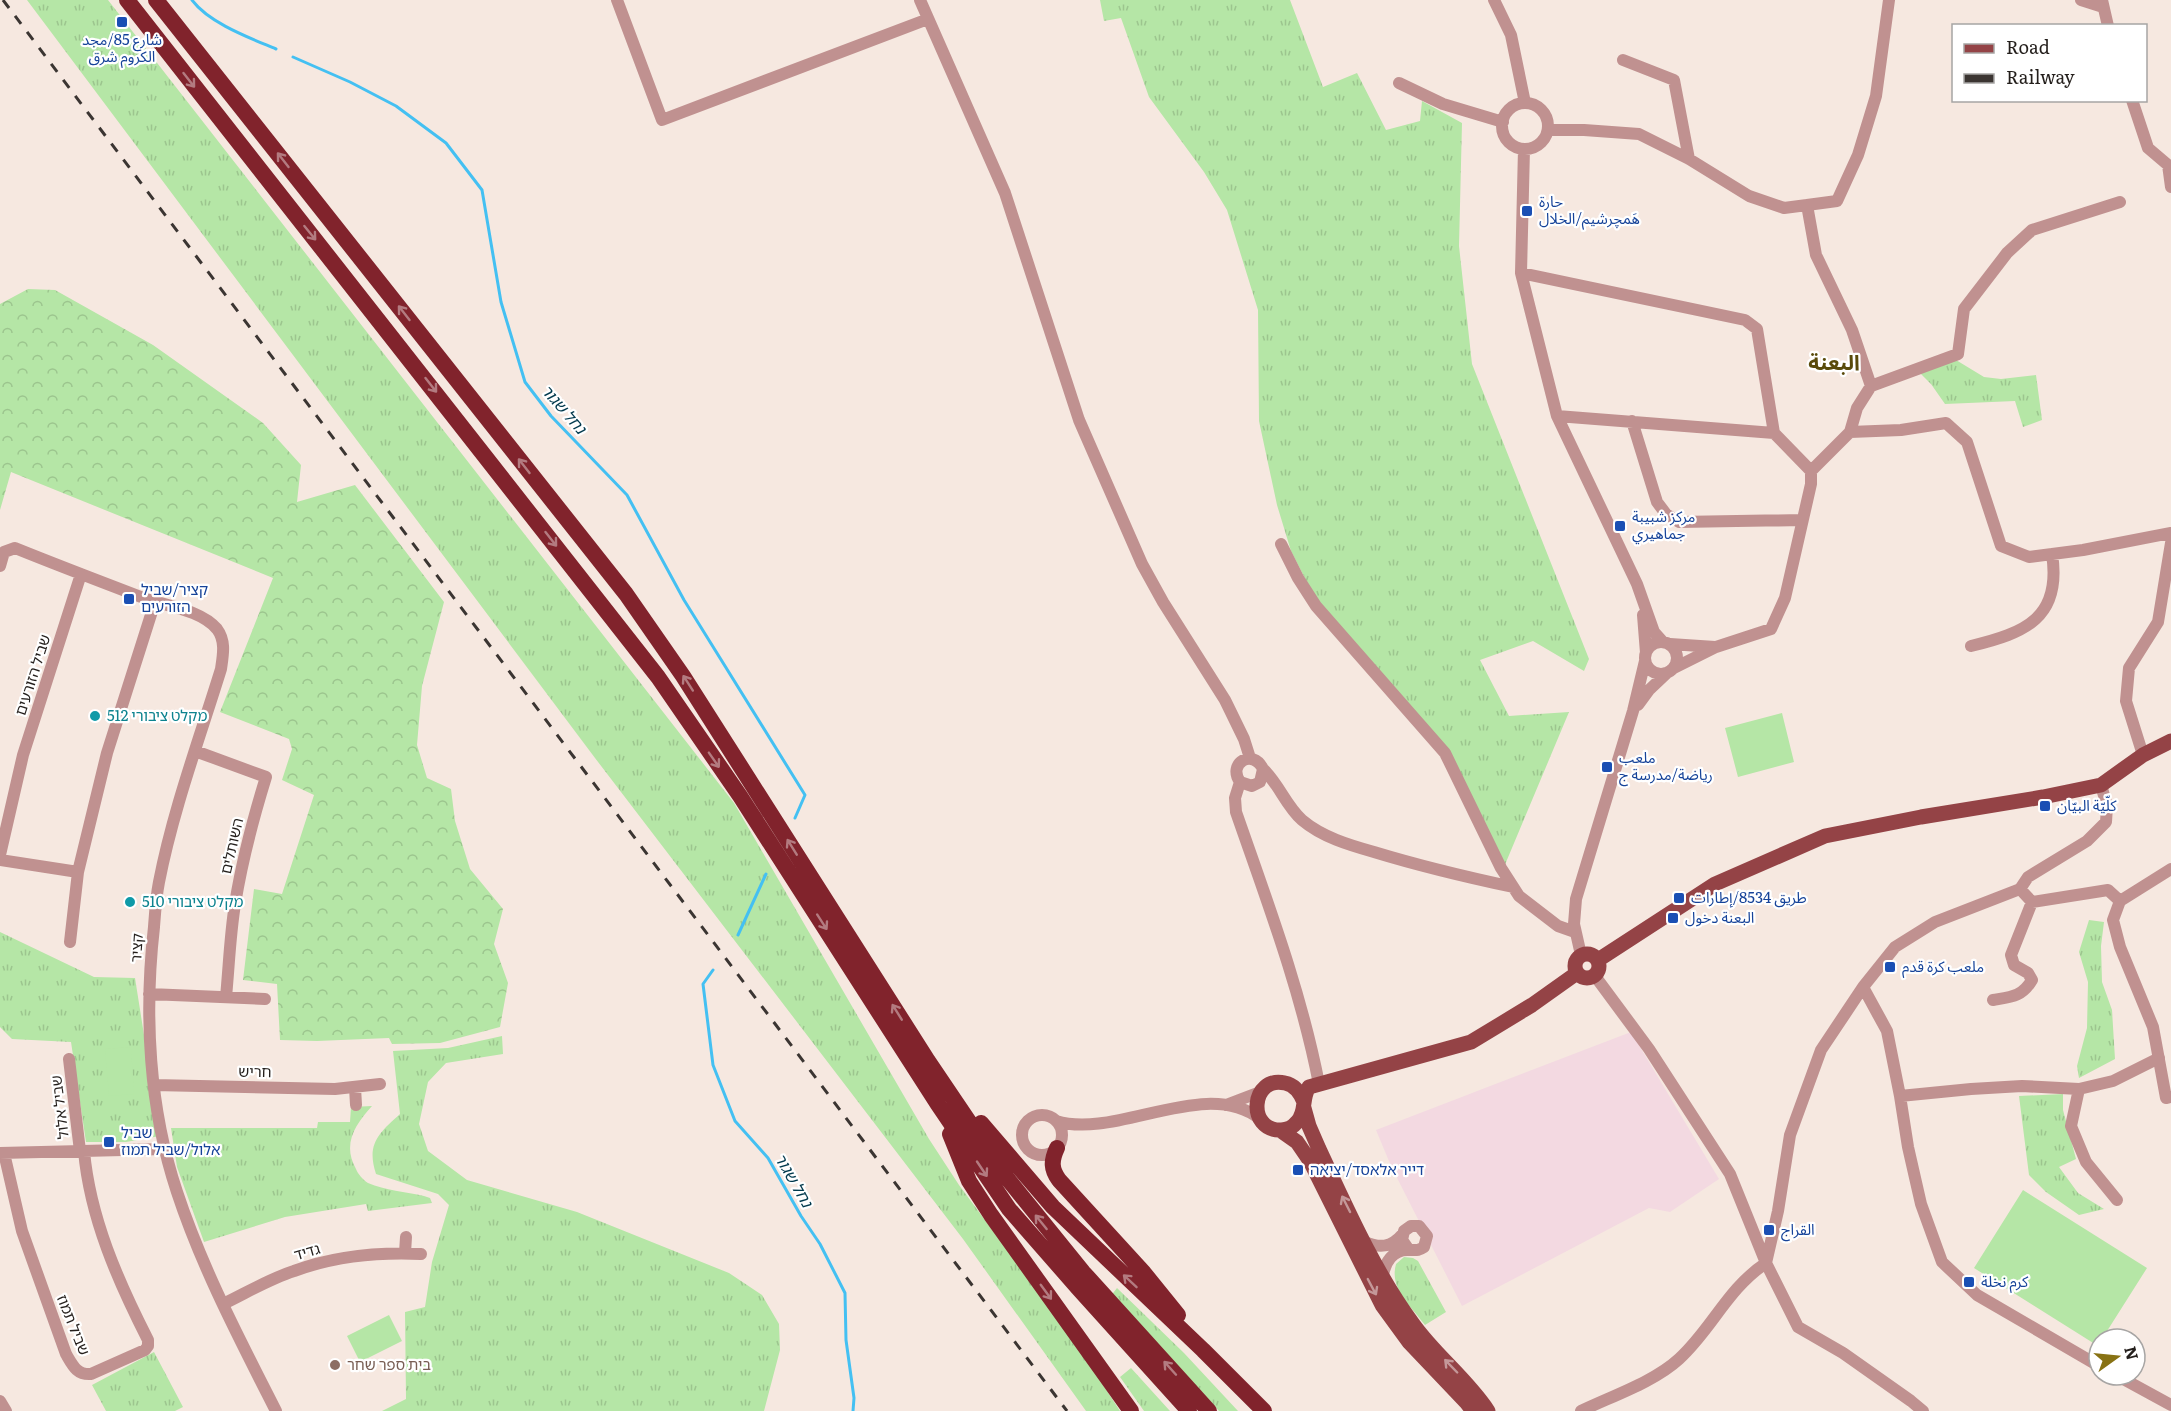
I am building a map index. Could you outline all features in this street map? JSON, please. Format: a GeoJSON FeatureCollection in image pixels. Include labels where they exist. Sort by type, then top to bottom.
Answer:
{"type":"FeatureCollection","features":[{"type":"Feature","properties":{"kind":"highway"},"geometry":{"type":"LineString","coordinates":[[128,0],[658,677],[792,875],[937,1103],[1009,1209],[1189,1411]]}},
{"type":"Feature","properties":{"kind":"highway"},"geometry":{"type":"LineString","coordinates":[[156,0],[626,594],[683,676],[928,1061],[1007,1178],[1048,1231],[1209,1411]]}},
{"type":"Feature","properties":{"kind":"highway"},"geometry":{"type":"LineString","coordinates":[[928,1061],[1053,1207],[1264,1411]]}},
{"type":"Feature","properties":{"kind":"highway"},"geometry":{"type":"LineString","coordinates":[[937,1103],[969,1181],[1131,1411]]}},
{"type":"Feature","properties":{"kind":"highway"},"geometry":{"type":"LineString","coordinates":[[1059,1145],[1052,1162],[1054,1174],[1160,1291],[1203,1350]]}},
{"type":"Feature","properties":{"kind":"main road"},"geometry":{"type":"LineString","coordinates":[[1598,960],[1715,884],[1825,836],[2101,785],[2143,755],[2171,741]]}},
{"type":"Feature","properties":{"kind":"main road"},"geometry":{"type":"LineString","coordinates":[[1581,955],[1593,955],[1598,960],[1600,966],[1595,976],[1586,979],[1577,973],[1576,962],[1581,955]]}},
{"type":"Feature","properties":{"kind":"main road"},"geometry":{"type":"LineString","coordinates":[[1473,1411],[1422,1357],[1394,1323],[1372,1287],[1310,1161],[1297,1142],[1280,1130],[1269,1127],[1260,1119],[1256,1108],[1260,1092],[1272,1083],[1318,1079],[1422,1056],[1471,1042],[1532,1005],[1577,973]]}},
{"type":"Feature","properties":{"kind":"main road"},"geometry":{"type":"LineString","coordinates":[[1280,1130],[1296,1124],[1303,1114],[1309,1088],[1318,1079]]}},
{"type":"Feature","properties":{"kind":"main road"},"geometry":{"type":"LineString","coordinates":[[1287,1083],[1299,1091],[1309,1126],[1319,1149],[1383,1277],[1415,1327],[1473,1390],[1488,1411]]}},
{"type":"Feature","properties":{"kind":"street"},"geometry":{"type":"LineString","coordinates":[[617,0],[662,120],[928,19]]}},
{"type":"Feature","properties":{"kind":"street"},"geometry":{"type":"LineString","coordinates":[[920,0],[1005,193],[1079,420],[1142,564],[1163,602],[1225,700],[1244,739],[1250,759]]}},
{"type":"Feature","properties":{"kind":"street"},"geometry":{"type":"LineString","coordinates":[[1494,0],[1511,35],[1524,103]]}},
{"type":"Feature","properties":{"kind":"street"},"geometry":{"type":"LineString","coordinates":[[1548,130],[1639,134],[1689,159],[1749,196],[1784,208],[1837,201],[1858,155],[1876,96],[1889,0]]}},
{"type":"Feature","properties":{"kind":"street"},"geometry":{"type":"LineString","coordinates":[[2081,0],[2102,3],[2107,24]]}},
{"type":"Feature","properties":{"kind":"street"},"geometry":{"type":"LineString","coordinates":[[1623,60],[1674,80],[1689,159]]}},
{"type":"Feature","properties":{"kind":"street"},"geometry":{"type":"LineString","coordinates":[[1400,83],[1443,104],[1503,122]]}},
{"type":"Feature","properties":{"kind":"street"},"geometry":{"type":"LineString","coordinates":[[2133,102],[2148,148],[2169,164],[2171,187]]}},
{"type":"Feature","properties":{"kind":"street"},"geometry":{"type":"LineString","coordinates":[[1524,103],[1543,111],[1548,130],[1542,142],[1524,149],[1516,147],[1505,137],[1503,122],[1510,109],[1524,103]]}},
{"type":"Feature","properties":{"kind":"street"},"geometry":{"type":"LineString","coordinates":[[1524,149],[1521,273],[1557,416],[1637,584],[1654,632],[1677,656],[1670,670],[1649,690],[1633,711]]}},
{"type":"Feature","properties":{"kind":"street"},"geometry":{"type":"LineString","coordinates":[[1637,584],[1644,621],[1645,657],[1654,672],[1659,674],[1716,647],[1771,629],[1785,598],[1811,471],[1850,432],[1857,408],[1871,386],[1958,354],[1964,309],[2007,253],[2032,230],[2120,202]]}},
{"type":"Feature","properties":{"kind":"street"},"geometry":{"type":"LineString","coordinates":[[1807,205],[1815,255],[1852,330],[1871,386]]}},
{"type":"Feature","properties":{"kind":"street"},"geometry":{"type":"LineString","coordinates":[[1521,273],[1745,320],[1757,329],[1774,433],[1811,471]]}},
{"type":"Feature","properties":{"kind":"street"},"geometry":{"type":"LineString","coordinates":[[1557,416],[1774,433]]}},
{"type":"Feature","properties":{"kind":"street"},"geometry":{"type":"LineString","coordinates":[[1632,422],[1657,501],[1666,514],[1679,522],[1802,520]]}},
{"type":"Feature","properties":{"kind":"street"},"geometry":{"type":"LineString","coordinates":[[1850,432],[1901,430],[1946,423],[1967,442],[2001,546],[2029,557],[2171,533]]}},
{"type":"Feature","properties":{"kind":"street"},"geometry":{"type":"LineString","coordinates":[[2143,755],[2126,702],[2129,668],[2158,622],[2171,543]]}},
{"type":"Feature","properties":{"kind":"street"},"geometry":{"type":"LineString","coordinates":[[1281,544],[1298,578],[1316,606],[1445,753],[1501,868],[1519,896],[1558,926],[1575,932]]}},
{"type":"Feature","properties":{"kind":"street","name":"קציר"},"geometry":{"type":"LineString","coordinates":[[0,566],[4,552],[15,548],[205,619],[219,632],[223,643],[222,669],[171,830],[158,885],[151,948],[149,1028],[154,1085],[164,1149],[189,1227],[223,1304],[276,1411]]}},
{"type":"Feature","properties":{"kind":"street"},"geometry":{"type":"LineString","coordinates":[[1971,646],[2001,639],[2024,629],[2038,616],[2051,598],[2055,584],[2052,554]]}},
{"type":"Feature","properties":{"kind":"street","name":"שביל הזורעים"},"geometry":{"type":"LineString","coordinates":[[0,855],[23,755],[81,574]]}},
{"type":"Feature","properties":{"kind":"street"},"geometry":{"type":"LineString","coordinates":[[70,942],[78,872],[107,753],[156,602]]}},
{"type":"Feature","properties":{"kind":"street"},"geometry":{"type":"LineString","coordinates":[[1581,955],[1575,932],[1576,899],[1633,711],[1645,657],[1650,645],[1666,643],[1716,647]]}},
{"type":"Feature","properties":{"kind":"street","name":"השותלים"},"geometry":{"type":"LineString","coordinates":[[195,751],[266,777],[238,883],[226,997]]}},
{"type":"Feature","properties":{"kind":"street"},"geometry":{"type":"LineString","coordinates":[[1263,769],[1263,778],[1257,784],[1248,786],[1240,782],[1236,774],[1241,762],[1250,759],[1258,761],[1302,820],[1334,839],[1432,869],[1513,887]]}},
{"type":"Feature","properties":{"kind":"street"},"geometry":{"type":"LineString","coordinates":[[1240,782],[1235,798],[1236,812],[1280,939],[1318,1079]]}},
{"type":"Feature","properties":{"kind":"street"},"geometry":{"type":"LineString","coordinates":[[1581,1411],[1657,1375],[1678,1360],[1740,1283],[1766,1263],[1778,1211],[1790,1135],[1821,1050],[1863,987],[1895,947],[1935,922],[2020,889],[2028,877],[2087,841],[2106,822],[2107,806],[2101,785]]}},
{"type":"Feature","properties":{"kind":"street"},"geometry":{"type":"LineString","coordinates":[[0,860],[78,872]]}},
{"type":"Feature","properties":{"kind":"street"},"geometry":{"type":"LineString","coordinates":[[2170,872],[2120,901],[2113,920],[2120,948],[2154,1027],[2166,1098],[2171,1097]]}},
{"type":"Feature","properties":{"kind":"street"},"geometry":{"type":"LineString","coordinates":[[2020,889],[2032,902]]}},
{"type":"Feature","properties":{"kind":"street"},"geometry":{"type":"LineString","coordinates":[[2032,902],[2108,890],[2120,901]]}},
{"type":"Feature","properties":{"kind":"street"},"geometry":{"type":"LineString","coordinates":[[1993,1000],[2026,991],[2032,980],[2028,973],[2014,965],[2011,955],[2032,902]]}},
{"type":"Feature","properties":{"kind":"street"},"geometry":{"type":"LineString","coordinates":[[1595,976],[1650,1049],[1730,1174],[1766,1263],[1798,1327],[1843,1353],[1923,1411]]}},
{"type":"Feature","properties":{"kind":"street"},"geometry":{"type":"LineString","coordinates":[[1863,987],[1887,1031],[1921,1204],[1942,1262],[1977,1295],[2087,1359]]}},
{"type":"Feature","properties":{"kind":"street"},"geometry":{"type":"LineString","coordinates":[[149,994],[265,999]]}},
{"type":"Feature","properties":{"kind":"street"},"geometry":{"type":"LineString","coordinates":[[1900,1096],[2022,1086],[2079,1089],[2113,1081],[2159,1058]]}},
{"type":"Feature","properties":{"kind":"street","name":"שביל אלול"},"geometry":{"type":"LineString","coordinates":[[69,1059],[82,1151]]}},
{"type":"Feature","properties":{"kind":"street","name":"חריש"},"geometry":{"type":"LineString","coordinates":[[154,1085],[335,1089],[380,1084]]}},
{"type":"Feature","properties":{"kind":"street"},"geometry":{"type":"LineString","coordinates":[[355,1087],[356,1105]]}},
{"type":"Feature","properties":{"kind":"street"},"geometry":{"type":"LineString","coordinates":[[2079,1089],[2071,1126],[2086,1162],[2117,1200]]}},
{"type":"Feature","properties":{"kind":"street"},"geometry":{"type":"LineString","coordinates":[[1225,1106],[1260,1092]]}},
{"type":"Feature","properties":{"kind":"street"},"geometry":{"type":"LineString","coordinates":[[1097,1123],[1082,1129],[1059,1145],[1052,1153],[1039,1155],[1028,1149],[1022,1138],[1025,1125],[1034,1117],[1047,1116],[1067,1124],[1097,1123],[1198,1105],[1225,1106],[1248,1112],[1260,1119]]}},
{"type":"Feature","properties":{"kind":"street"},"geometry":{"type":"LineString","coordinates":[[1056,1121],[1061,1129],[1059,1145]]}},
{"type":"Feature","properties":{"kind":"street","name":"שביל אלול"},"geometry":{"type":"LineString","coordinates":[[2,1153],[164,1149]]}},
{"type":"Feature","properties":{"kind":"street","name":"שביל תמוז"},"geometry":{"type":"LineString","coordinates":[[2,1153],[22,1231],[66,1354],[77,1371],[83,1375],[91,1374],[145,1350],[148,1340],[120,1285],[98,1221],[82,1151]]}},
{"type":"Feature","properties":{"kind":"street"},"geometry":{"type":"LineString","coordinates":[[1365,1242],[1375,1247],[1387,1246],[1394,1243],[1411,1226],[1419,1226],[1425,1232],[1427,1240],[1424,1247],[1417,1251],[1402,1251],[1390,1257],[1384,1268],[1383,1277]]}},
{"type":"Feature","properties":{"kind":"street"},"geometry":{"type":"LineString","coordinates":[[1402,1236],[1403,1244],[1409,1250]]}},
{"type":"Feature","properties":{"kind":"street"},"geometry":{"type":"LineString","coordinates":[[405,1253],[406,1237]]}},
{"type":"Feature","properties":{"kind":"street","name":"גדיד"},"geometry":{"type":"LineString","coordinates":[[223,1304],[276,1278],[319,1263],[373,1254],[421,1254]]}},
{"type":"Feature","properties":{"kind":"street"},"geometry":{"type":"LineString","coordinates":[[2138,1387],[2171,1405]]}},
{"type":"Feature","properties":{"kind":"street"},"geometry":{"type":"LineString","coordinates":[[0,1401],[6,1411]]}},
{"type":"Feature","properties":{"kind":"shaded area"},"geometry":{"type":"Polygon","coordinates":[[[1631,1032],[1719,1179],[1670,1212],[1649,1208],[1462,1306],[1391,1166],[1376,1130],[1631,1032]]]}},
{"type":"Feature","properties":{"kind":"green space"},"geometry":{"type":"Polygon","coordinates":[[[27,0],[108,0],[734,803],[929,1139],[959,1185],[1076,1343],[1120,1411],[1086,1411],[963,1239],[595,758],[27,0]]]}},
{"type":"Feature","properties":{"kind":"green space"},"geometry":{"type":"Polygon","coordinates":[[[1100,0],[1290,0],[1323,87],[1357,73],[1386,130],[1420,121],[1422,101],[1462,123],[1459,246],[1472,364],[1589,659],[1584,671],[1533,641],[1480,660],[1509,716],[1569,712],[1504,867],[1437,744],[1317,602],[1291,551],[1277,505],[1259,421],[1258,310],[1227,210],[1204,172],[1149,97],[1121,18],[1104,21],[1100,0]]]}},
{"type":"Feature","properties":{"kind":"green space"},"geometry":{"type":"Polygon","coordinates":[[[28,289],[55,290],[153,345],[263,423],[301,465],[297,502],[355,485],[444,602],[422,686],[417,745],[427,778],[451,789],[455,821],[470,869],[503,909],[494,944],[508,983],[500,1027],[440,1043],[392,1044],[389,1038],[280,1040],[277,984],[243,980],[254,889],[282,894],[314,795],[282,780],[292,749],[289,739],[220,712],[273,578],[11,472],[0,510],[0,304],[28,289]]]}},
{"type":"Feature","properties":{"kind":"green space"},"geometry":{"type":"Polygon","coordinates":[[[1956,360],[1984,377],[2001,379],[2036,375],[2042,420],[2023,427],[2015,401],[1945,404],[1920,373],[1956,360]]]}},
{"type":"Feature","properties":{"kind":"green space"},"geometry":{"type":"Polygon","coordinates":[[[1782,713],[1794,762],[1738,777],[1725,728],[1782,713]]]}},
{"type":"Feature","properties":{"kind":"green space"},"geometry":{"type":"Polygon","coordinates":[[[2089,920],[2104,922],[2101,946],[2102,982],[2112,1010],[2115,1059],[2079,1078],[2077,1066],[2087,1028],[2088,982],[2079,952],[2089,920]]]}},
{"type":"Feature","properties":{"kind":"green space"},"geometry":{"type":"Polygon","coordinates":[[[0,932],[94,977],[135,978],[160,1136],[126,1142],[86,1142],[71,1042],[12,1039],[0,1027],[0,932]]]}},
{"type":"Feature","properties":{"kind":"green space"},"geometry":{"type":"Polygon","coordinates":[[[502,1036],[503,1054],[446,1063],[428,1082],[419,1124],[428,1151],[467,1180],[577,1212],[729,1273],[762,1295],[779,1324],[780,1350],[764,1411],[382,1411],[406,1399],[405,1312],[425,1307],[432,1262],[449,1205],[438,1194],[376,1174],[373,1155],[376,1140],[400,1114],[393,1051],[448,1048],[502,1036]]]}},
{"type":"Feature","properties":{"kind":"green space"},"geometry":{"type":"Polygon","coordinates":[[[131,1047],[134,1094],[109,1096],[105,1049],[131,1047]]]}},
{"type":"Feature","properties":{"kind":"green space"},"geometry":{"type":"Polygon","coordinates":[[[2063,1094],[2063,1110],[2076,1159],[2059,1167],[2078,1193],[2104,1209],[2079,1215],[2046,1192],[2029,1175],[2019,1096],[2063,1094]]]}},
{"type":"Feature","properties":{"kind":"green space"},"geometry":{"type":"Polygon","coordinates":[[[372,1106],[360,1120],[350,1143],[352,1160],[358,1173],[368,1183],[424,1196],[430,1198],[432,1203],[368,1211],[366,1204],[285,1217],[204,1242],[177,1167],[171,1128],[317,1128],[318,1122],[350,1122],[351,1107],[372,1106]]]}},
{"type":"Feature","properties":{"kind":"green space"},"geometry":{"type":"Polygon","coordinates":[[[2023,1190],[2147,1268],[2110,1327],[2087,1327],[2087,1339],[1974,1268],[2023,1190]]]}},
{"type":"Feature","properties":{"kind":"green space"},"geometry":{"type":"Polygon","coordinates":[[[1404,1257],[1418,1261],[1446,1312],[1425,1325],[1398,1289],[1396,1264],[1404,1257]]]}},
{"type":"Feature","properties":{"kind":"green space"},"geometry":{"type":"Polygon","coordinates":[[[1117,1288],[1184,1353],[1238,1411],[1219,1411],[1161,1347],[1110,1297],[1117,1288]]]}},
{"type":"Feature","properties":{"kind":"green space"},"geometry":{"type":"Polygon","coordinates":[[[389,1315],[402,1341],[360,1362],[347,1336],[389,1315]]]}},
{"type":"Feature","properties":{"kind":"green space"},"geometry":{"type":"Polygon","coordinates":[[[154,1352],[183,1407],[175,1411],[106,1411],[92,1385],[154,1352]]]}},
{"type":"Feature","properties":{"kind":"green space"},"geometry":{"type":"Polygon","coordinates":[[[1131,1368],[1170,1411],[1144,1411],[1120,1377],[1131,1368]]]}},
{"type":"Feature","properties":{"kind":"waterway","name":"נחל שגור"},"geometry":{"type":"LineString","coordinates":[[192,0],[219,23],[276,49]]}},
{"type":"Feature","properties":{"kind":"waterway","name":"נחל שגור"},"geometry":{"type":"LineString","coordinates":[[293,57],[350,82],[396,106],[446,143],[482,190],[501,302],[525,382],[551,416],[627,495],[684,600],[805,795],[795,818]]}},
{"type":"Feature","properties":{"kind":"waterway","name":"נחל שגור"},"geometry":{"type":"LineString","coordinates":[[738,935],[766,874]]}},
{"type":"Feature","properties":{"kind":"waterway","name":"נחל שגור"},"geometry":{"type":"LineString","coordinates":[[713,970],[703,984],[713,1065],[735,1121],[768,1158],[820,1244],[845,1293],[846,1340],[854,1398],[853,1411]]}},
{"type":"Feature","properties":{"kind":"railway"},"geometry":{"type":"LineString","coordinates":[[3,0],[1067,1411]]}},
{"type":"Feature","properties":{"kind":"place","name":"شارع 85/مجد الكروم شرق"},"geometry":{"type":"Point","coordinates":[122,22]}},
{"type":"Feature","properties":{"kind":"place","name":"حارة هَمچرشيم/الخلال"},"geometry":{"type":"Point","coordinates":[1527,211]}},
{"type":"Feature","properties":{"kind":"place","name":"مركز شبيبة جماهيري"},"geometry":{"type":"Point","coordinates":[1620,526]}},
{"type":"Feature","properties":{"kind":"place","name":"קציר/שביל הזורעים"},"geometry":{"type":"Point","coordinates":[129,599]}},
{"type":"Feature","properties":{"kind":"place","name":"מקלט ציבורי 512"},"geometry":{"type":"Point","coordinates":[95,716]}},
{"type":"Feature","properties":{"kind":"place","name":"ملعب رياضة/مدرسة ج"},"geometry":{"type":"Point","coordinates":[1607,767]}},
{"type":"Feature","properties":{"kind":"place","name":"كلّيّة البيّان"},"geometry":{"type":"Point","coordinates":[2045,806]}},
{"type":"Feature","properties":{"kind":"place","name":"طريق 8534/إطارات"},"geometry":{"type":"Point","coordinates":[1679,898]}},
{"type":"Feature","properties":{"kind":"place","name":"מקלט ציבורי 510"},"geometry":{"type":"Point","coordinates":[130,902]}},
{"type":"Feature","properties":{"kind":"place","name":"البعنة دخول"},"geometry":{"type":"Point","coordinates":[1673,918]}},
{"type":"Feature","properties":{"kind":"place","name":"ملعب كرة قدم"},"geometry":{"type":"Point","coordinates":[1890,967]}},
{"type":"Feature","properties":{"kind":"place","name":"שביל אלול/שביל תמוז"},"geometry":{"type":"Point","coordinates":[109,1142]}},
{"type":"Feature","properties":{"kind":"place","name":"דייר אלאסד/יציאה"},"geometry":{"type":"Point","coordinates":[1298,1170]}},
{"type":"Feature","properties":{"kind":"place","name":"القراج"},"geometry":{"type":"Point","coordinates":[1769,1230]}},
{"type":"Feature","properties":{"kind":"place","name":"كرم نخلة"},"geometry":{"type":"Point","coordinates":[1969,1282]}},
{"type":"Feature","properties":{"kind":"place","name":"בית ספר שחר"},"geometry":{"type":"Point","coordinates":[335,1365]}},
{"type":"Feature","properties":{"kind":"district","name":"البعنة"},"geometry":{"type":"Point","coordinates":[1834,363]}}]}
